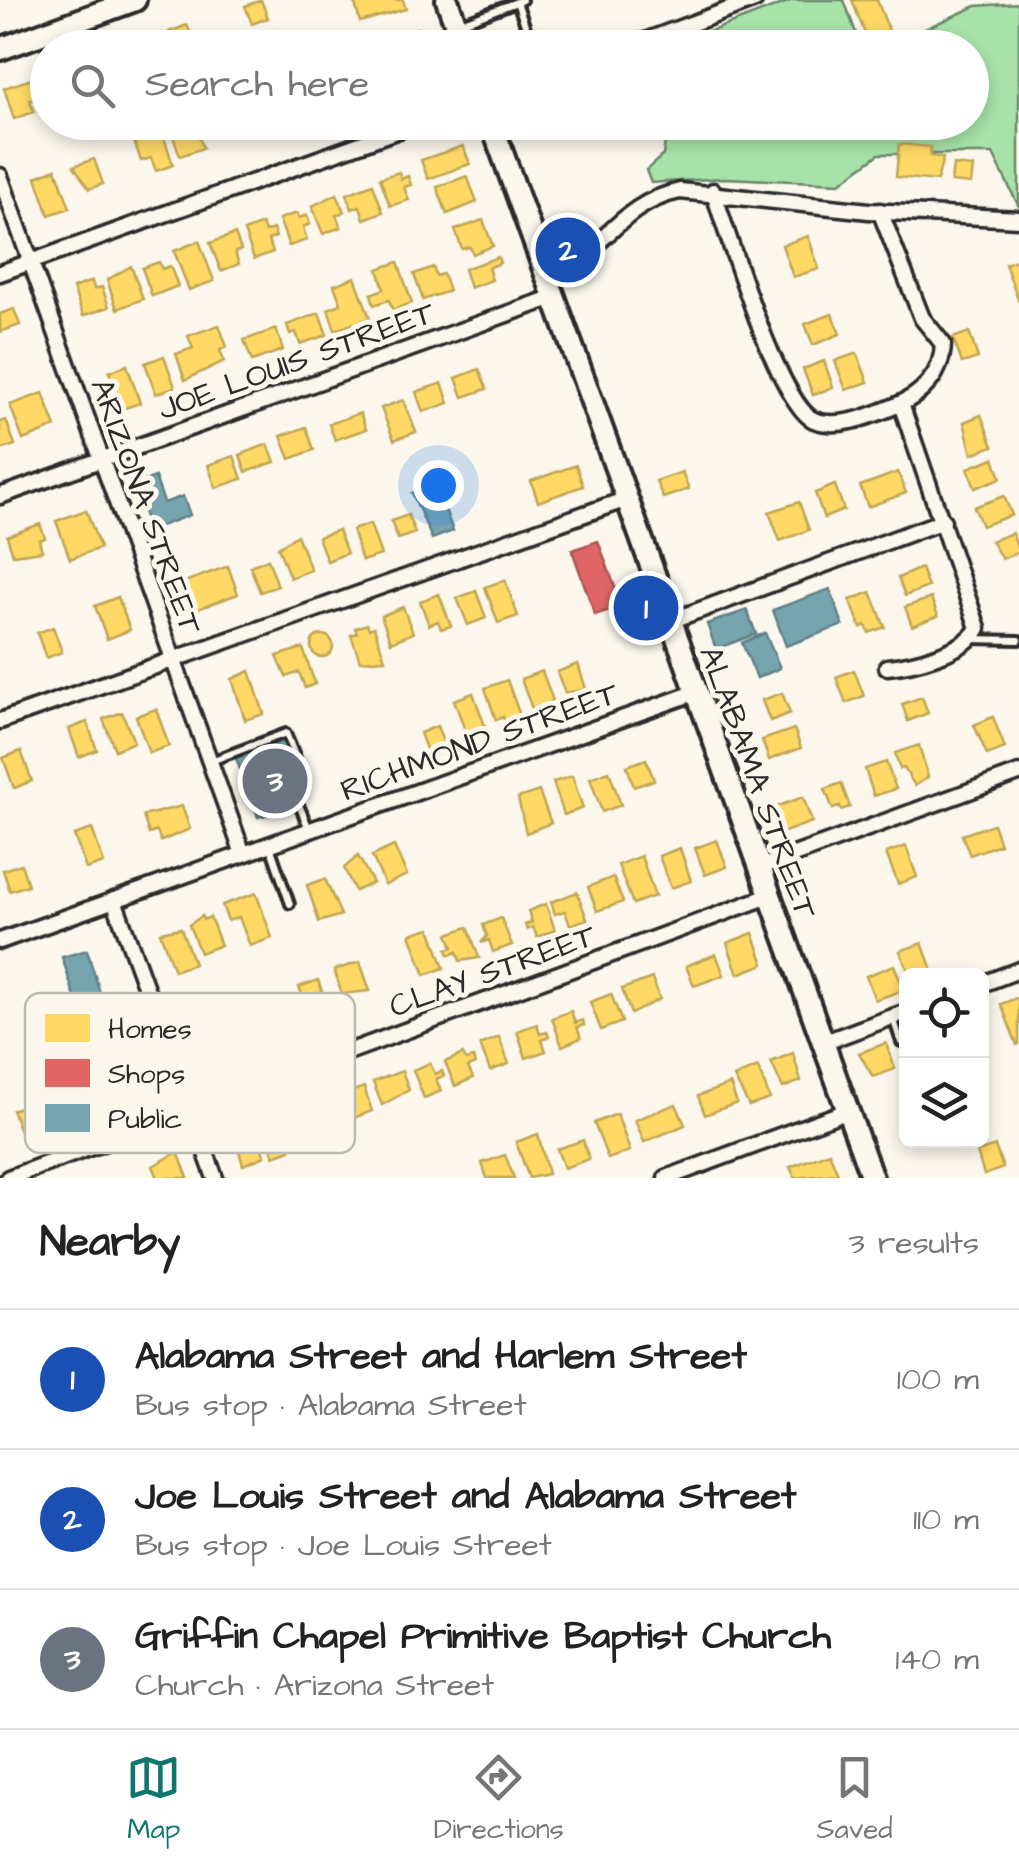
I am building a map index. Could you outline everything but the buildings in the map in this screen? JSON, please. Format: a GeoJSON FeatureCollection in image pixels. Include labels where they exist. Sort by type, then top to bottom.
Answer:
{"type":"FeatureCollection","features":[{"type":"Feature","properties":{"kind":"street"},"geometry":{"type":"LineString","coordinates":[[51,30],[135,0]]}},
{"type":"Feature","properties":{"kind":"street"},"geometry":{"type":"LineString","coordinates":[[447,0],[458,30]]}},
{"type":"Feature","properties":{"kind":"street"},"geometry":{"type":"LineString","coordinates":[[675,30],[756,0]]}},
{"type":"Feature","properties":{"kind":"street"},"geometry":{"type":"LineString","coordinates":[[0,48],[30,37]]}},
{"type":"Feature","properties":{"kind":"street"},"geometry":{"type":"LineString","coordinates":[[0,273],[371,140]]}},
{"type":"Feature","properties":{"kind":"street","name":"ALABAMA STREET"},"geometry":{"type":"LineString","coordinates":[[498,140],[694,694],[872,1178]]}},
{"type":"Feature","properties":{"kind":"street","name":"ARIZONA STREET"},"geometry":{"type":"LineString","coordinates":[[0,176],[243,854]]}},
{"type":"Feature","properties":{"kind":"street","name":"JOE LOUIS STREET"},"geometry":{"type":"LineString","coordinates":[[0,496],[550,287],[625,214],[642,203],[680,190],[880,212],[1019,219]]}},
{"type":"Feature","properties":{"kind":"street"},"geometry":{"type":"LineString","coordinates":[[712,191],[794,403],[805,415],[822,423],[848,422],[900,404],[926,387],[942,362],[943,344],[922,318],[880,212]]}},
{"type":"Feature","properties":{"kind":"street"},"geometry":{"type":"LineString","coordinates":[[886,667],[905,666],[972,637],[978,620],[900,404]]}},
{"type":"Feature","properties":{"kind":"street"},"geometry":{"type":"LineString","coordinates":[[0,721],[627,499]]}},
{"type":"Feature","properties":{"kind":"street"},"geometry":{"type":"LineString","coordinates":[[670,620],[943,520]]}},
{"type":"Feature","properties":{"kind":"street","name":"RICHMOND STREET"},"geometry":{"type":"LineString","coordinates":[[0,941],[694,694]]}},
{"type":"Feature","properties":{"kind":"street"},"geometry":{"type":"LineString","coordinates":[[758,868],[1019,773]]}},
{"type":"Feature","properties":{"kind":"street","name":"CLAY STREET"},"geometry":{"type":"LineString","coordinates":[[355,1049],[769,896]]}},
{"type":"Feature","properties":{"kind":"street"},"geometry":{"type":"LineString","coordinates":[[114,900],[148,993]]}},
{"type":"Feature","properties":{"kind":"street"},"geometry":{"type":"LineString","coordinates":[[989,981],[1019,970]]}},
{"type":"Feature","properties":{"kind":"street"},"geometry":{"type":"LineString","coordinates":[[822,1043],[899,1014]]}},
{"type":"Feature","properties":{"kind":"street"},"geometry":{"type":"LineString","coordinates":[[666,1178],[847,1111]]}},
{"type":"Feature","properties":{"kind":"street","name":"CLAY STREET"},"geometry":{"type":"LineString","coordinates":[[8,1178],[75,1153]]}},
{"type":"Feature","properties":{"kind":"street"},"geometry":{"type":"LineString","coordinates":[[206,1153],[215,1178]]}},
{"type":"Feature","properties":{"kind":"lane"},"geometry":{"type":"LineString","coordinates":[[456,25],[520,1],[529,30]]}},
{"type":"Feature","properties":{"kind":"lane"},"geometry":{"type":"LineString","coordinates":[[972,637],[1019,640]]}},
{"type":"Feature","properties":{"kind":"lane"},"geometry":{"type":"LineString","coordinates":[[209,762],[286,733],[296,758],[282,764],[310,830]]}},
{"type":"Feature","properties":{"kind":"lane"},"geometry":{"type":"LineString","coordinates":[[269,844],[290,904]]}},
{"type":"Feature","properties":{"kind":"green space"},"geometry":{"type":"Polygon","coordinates":[[[793,0],[844,0],[855,30],[714,30],[793,0]]]}},
{"type":"Feature","properties":{"kind":"green space"},"geometry":{"type":"Polygon","coordinates":[[[1019,3],[1019,207],[993,154],[879,154],[840,183],[724,178],[651,183],[646,170],[663,155],[665,140],[989,140],[989,30],[922,30],[976,6],[1019,3]]]}},
{"type":"Feature","properties":{"kind":"place","name":"Joe Louis Street and Alabama Street"},"geometry":{"type":"Point","coordinates":[568,250]}},
{"type":"Feature","properties":{"kind":"place","name":"Alabama Street and Harlem Street"},"geometry":{"type":"Point","coordinates":[646,608]}},
{"type":"Feature","properties":{"kind":"place","name":"Griffin Chapel Primitive Baptist Church"},"geometry":{"type":"Point","coordinates":[275,781]}}]}
